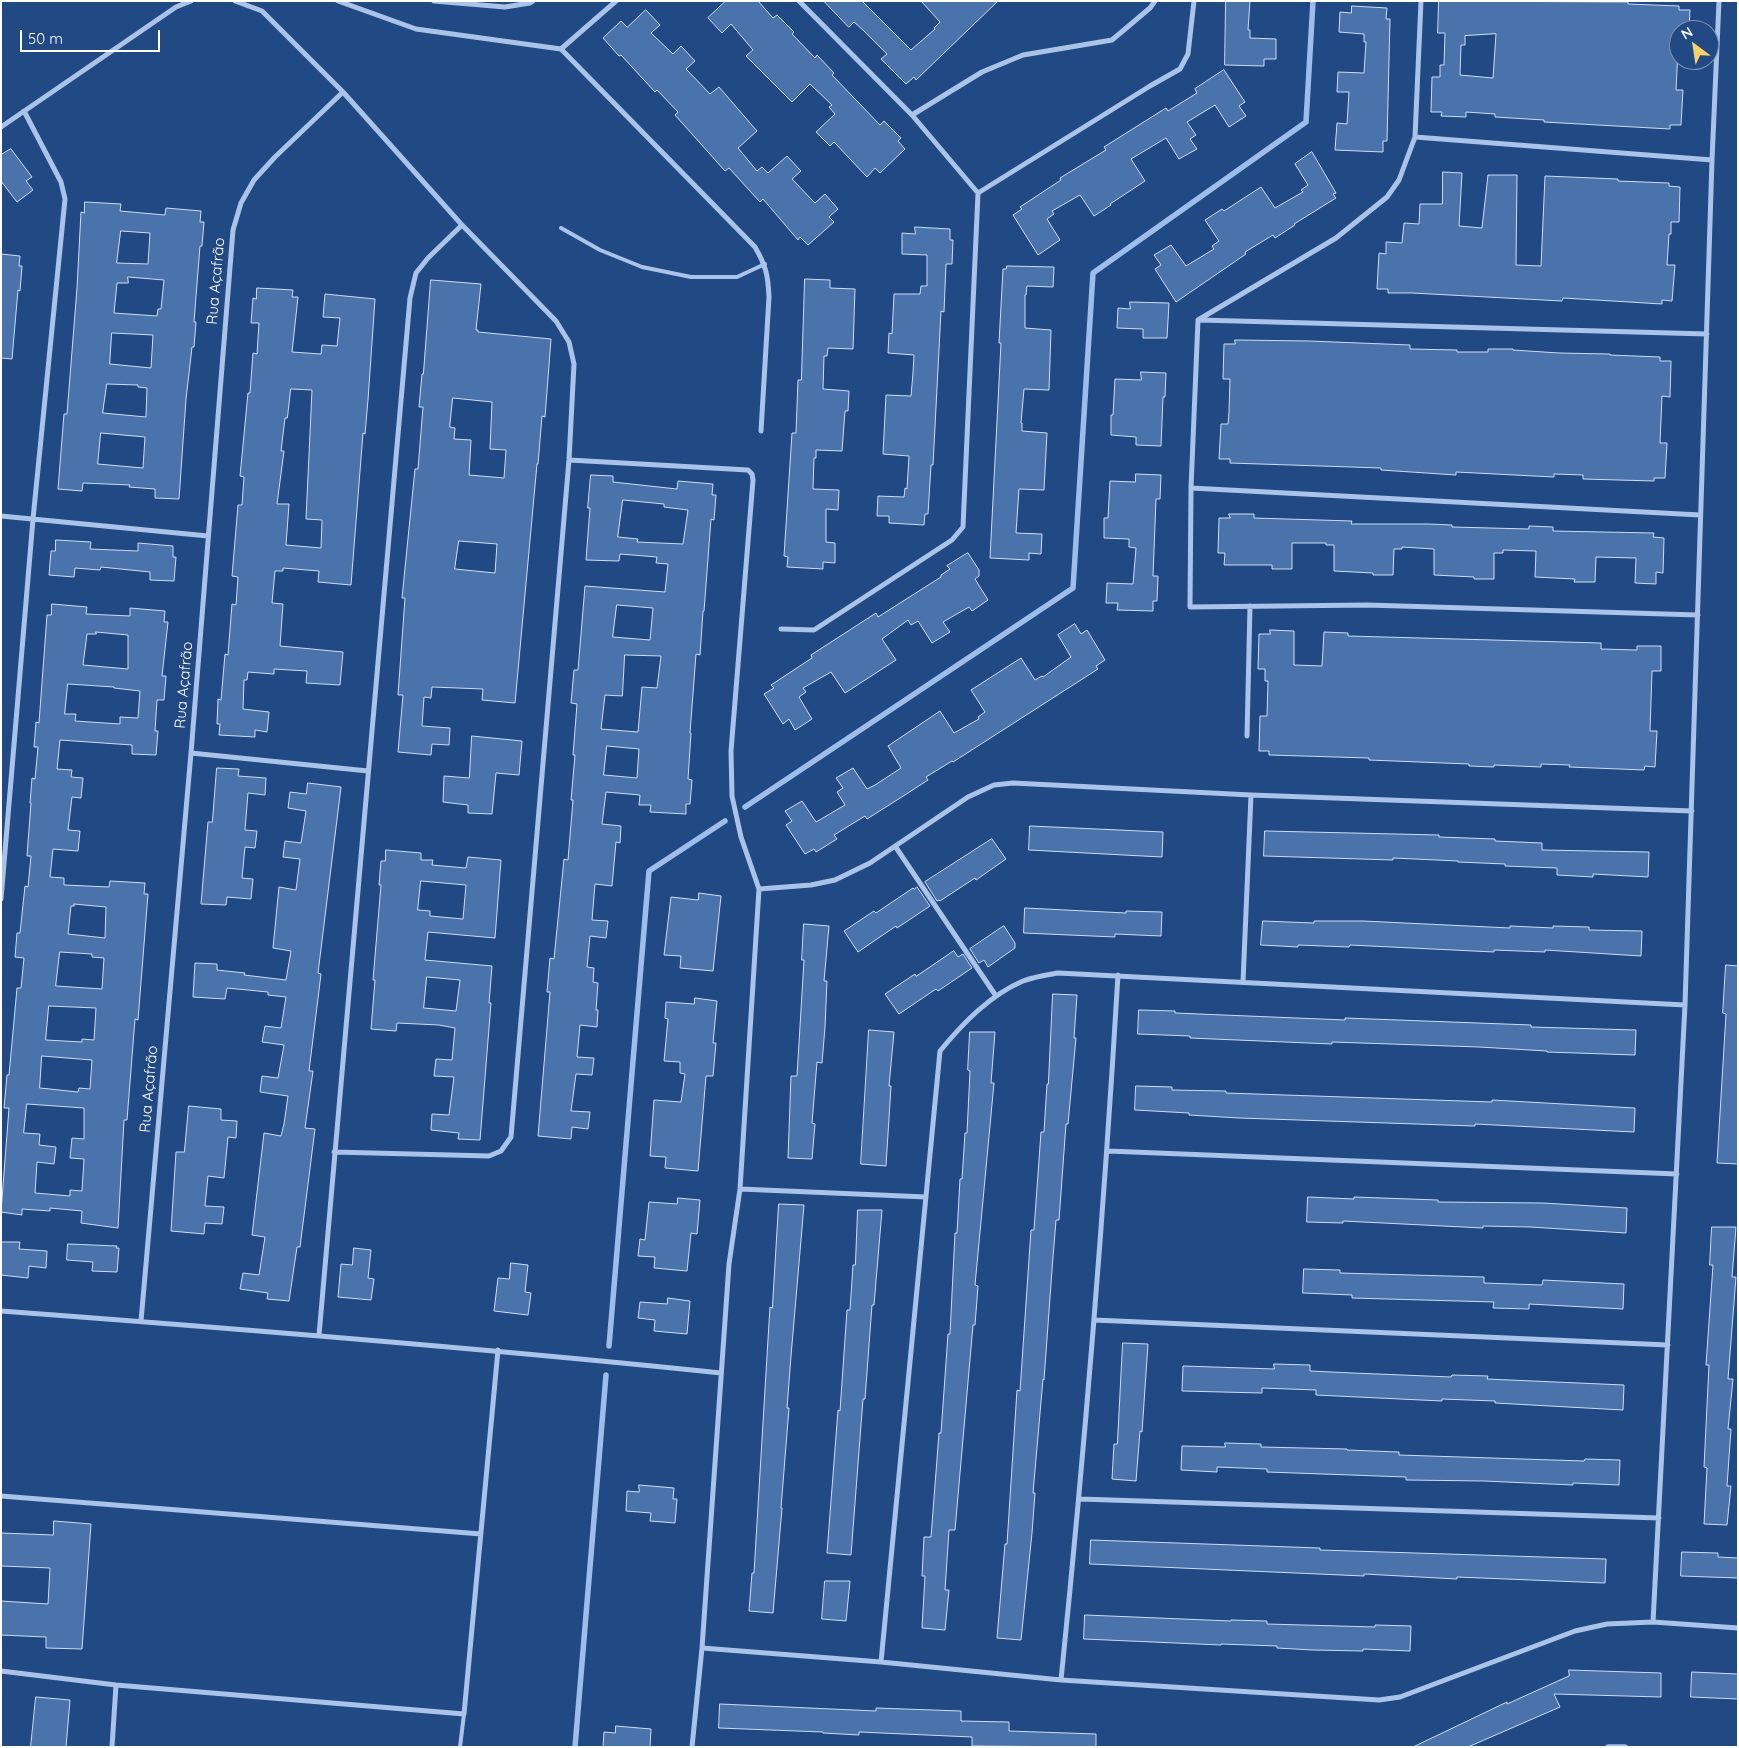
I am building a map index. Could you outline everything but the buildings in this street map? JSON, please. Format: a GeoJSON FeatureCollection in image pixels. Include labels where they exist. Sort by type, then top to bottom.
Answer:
{"type":"FeatureCollection","features":[{"type":"Feature","properties":{"kind":"street"},"geometry":{"type":"LineString","coordinates":[[1,127],[176,7],[192,1]]}},
{"type":"Feature","properties":{"kind":"street"},"geometry":{"type":"LineString","coordinates":[[235,1],[262,11],[344,92],[462,226],[556,321],[569,342],[574,364],[568,460],[511,1137],[501,1151],[490,1156],[334,1152]]}},
{"type":"Feature","properties":{"kind":"street"},"geometry":{"type":"LineString","coordinates":[[338,1],[416,29],[561,49],[755,247],[765,264],[769,297],[761,431]]}},
{"type":"Feature","properties":{"kind":"street"},"geometry":{"type":"LineString","coordinates":[[438,2],[505,7],[533,1]]}},
{"type":"Feature","properties":{"kind":"street"},"geometry":{"type":"LineString","coordinates":[[561,49],[616,1]]}},
{"type":"Feature","properties":{"kind":"street"},"geometry":{"type":"LineString","coordinates":[[781,629],[814,630],[952,540],[963,527],[978,193],[912,115],[799,1]]}},
{"type":"Feature","properties":{"kind":"street"},"geometry":{"type":"LineString","coordinates":[[912,115],[982,72],[1023,56],[1068,46],[1112,40],[1150,8],[1155,1]]}},
{"type":"Feature","properties":{"kind":"street"},"geometry":{"type":"LineString","coordinates":[[978,193],[1180,69],[1188,54],[1194,1]]}},
{"type":"Feature","properties":{"kind":"street"},"geometry":{"type":"LineString","coordinates":[[1198,320],[1336,238],[1387,197],[1399,180],[1414,137],[1421,1]]}},
{"type":"Feature","properties":{"kind":"street"},"geometry":{"type":"LineString","coordinates":[[1653,1622],[1686,1005],[1700,515],[1719,1]]}},
{"type":"Feature","properties":{"kind":"street","name":"Rua Açafrão"},"geometry":{"type":"LineString","coordinates":[[141,1321],[191,753],[233,230],[241,203],[254,180],[275,157],[344,92]]}},
{"type":"Feature","properties":{"kind":"street"},"geometry":{"type":"LineString","coordinates":[[1,899],[33,519],[65,199],[62,182],[24,111]]}},
{"type":"Feature","properties":{"kind":"street"},"geometry":{"type":"LineString","coordinates":[[1414,137],[1712,160]]}},
{"type":"Feature","properties":{"kind":"street"},"geometry":{"type":"LineString","coordinates":[[319,1335],[410,298],[416,273],[428,258],[462,226]]}},
{"type":"Feature","properties":{"kind":"street"},"geometry":{"type":"LineString","coordinates":[[1198,320],[1707,334]]}},
{"type":"Feature","properties":{"kind":"street"},"geometry":{"type":"LineString","coordinates":[[1198,320],[1191,488],[1190,606],[1367,605],[1698,616]]}},
{"type":"Feature","properties":{"kind":"street"},"geometry":{"type":"LineString","coordinates":[[568,460],[748,470],[752,474],[753,480],[731,751],[732,796],[741,838],[759,889],[740,1190],[729,1264],[702,1648],[692,1747]]}},
{"type":"Feature","properties":{"kind":"street"},"geometry":{"type":"LineString","coordinates":[[1191,488],[1700,515]]}},
{"type":"Feature","properties":{"kind":"street"},"geometry":{"type":"LineString","coordinates":[[1,516],[208,536]]}},
{"type":"Feature","properties":{"kind":"street"},"geometry":{"type":"LineString","coordinates":[[1247,736],[1250,606]]}},
{"type":"Feature","properties":{"kind":"street"},"geometry":{"type":"LineString","coordinates":[[191,753],[368,772]]}},
{"type":"Feature","properties":{"kind":"street"},"geometry":{"type":"LineString","coordinates":[[759,889],[811,885],[835,880],[870,863],[968,797],[994,785],[1013,783],[1251,795],[1692,811]]}},
{"type":"Feature","properties":{"kind":"street"},"geometry":{"type":"LineString","coordinates":[[1243,982],[1251,795]]}},
{"type":"Feature","properties":{"kind":"street"},"geometry":{"type":"LineString","coordinates":[[895,846],[996,996]]}},
{"type":"Feature","properties":{"kind":"street"},"geometry":{"type":"LineString","coordinates":[[881,1662],[940,1051],[961,1025],[996,996],[1024,981],[1058,973],[1686,1005]]}},
{"type":"Feature","properties":{"kind":"street"},"geometry":{"type":"LineString","coordinates":[[1061,1680],[1080,1499],[1108,1151],[1118,976]]}},
{"type":"Feature","properties":{"kind":"street"},"geometry":{"type":"LineString","coordinates":[[1108,1151],[1676,1174]]}},
{"type":"Feature","properties":{"kind":"street"},"geometry":{"type":"LineString","coordinates":[[740,1190],[926,1197]]}},
{"type":"Feature","properties":{"kind":"street"},"geometry":{"type":"LineString","coordinates":[[1,1311],[498,1350],[721,1373]]}},
{"type":"Feature","properties":{"kind":"street"},"geometry":{"type":"LineString","coordinates":[[1094,1320],[1668,1345]]}},
{"type":"Feature","properties":{"kind":"street"},"geometry":{"type":"LineString","coordinates":[[1,1672],[116,1685],[464,1714],[498,1350]]}},
{"type":"Feature","properties":{"kind":"street"},"geometry":{"type":"LineString","coordinates":[[1,1496],[481,1534]]}},
{"type":"Feature","properties":{"kind":"street"},"geometry":{"type":"LineString","coordinates":[[1080,1499],[1659,1518]]}},
{"type":"Feature","properties":{"kind":"street"},"geometry":{"type":"LineString","coordinates":[[702,1648],[881,1662],[1061,1680],[1379,1700],[1400,1697],[1574,1631],[1607,1624],[1653,1622],[1738,1628]]}},
{"type":"Feature","properties":{"kind":"street"},"geometry":{"type":"LineString","coordinates":[[112,1747],[116,1685]]}},
{"type":"Feature","properties":{"kind":"lane"},"geometry":{"type":"LineString","coordinates":[[562,228],[600,250],[642,267],[691,277],[737,278],[765,264]]}},
{"type":"Feature","properties":{"kind":"lane"},"geometry":{"type":"LineString","coordinates":[[460,1747],[464,1714]]}},
{"type":"Feature","properties":{"kind":"waterway"},"geometry":{"type":"LineString","coordinates":[[745,807],[1073,588],[1093,273],[1306,122],[1313,1]]}},
{"type":"Feature","properties":{"kind":"waterway"},"geometry":{"type":"LineString","coordinates":[[609,1346],[649,871],[725,821]]}},
{"type":"Feature","properties":{"kind":"waterway"},"geometry":{"type":"LineString","coordinates":[[575,1747],[606,1375]]}},
{"type":"Feature","properties":{"kind":"waterway"},"geometry":{"type":"LineString","coordinates":[[1608,1747],[1625,1747]]}}]}
